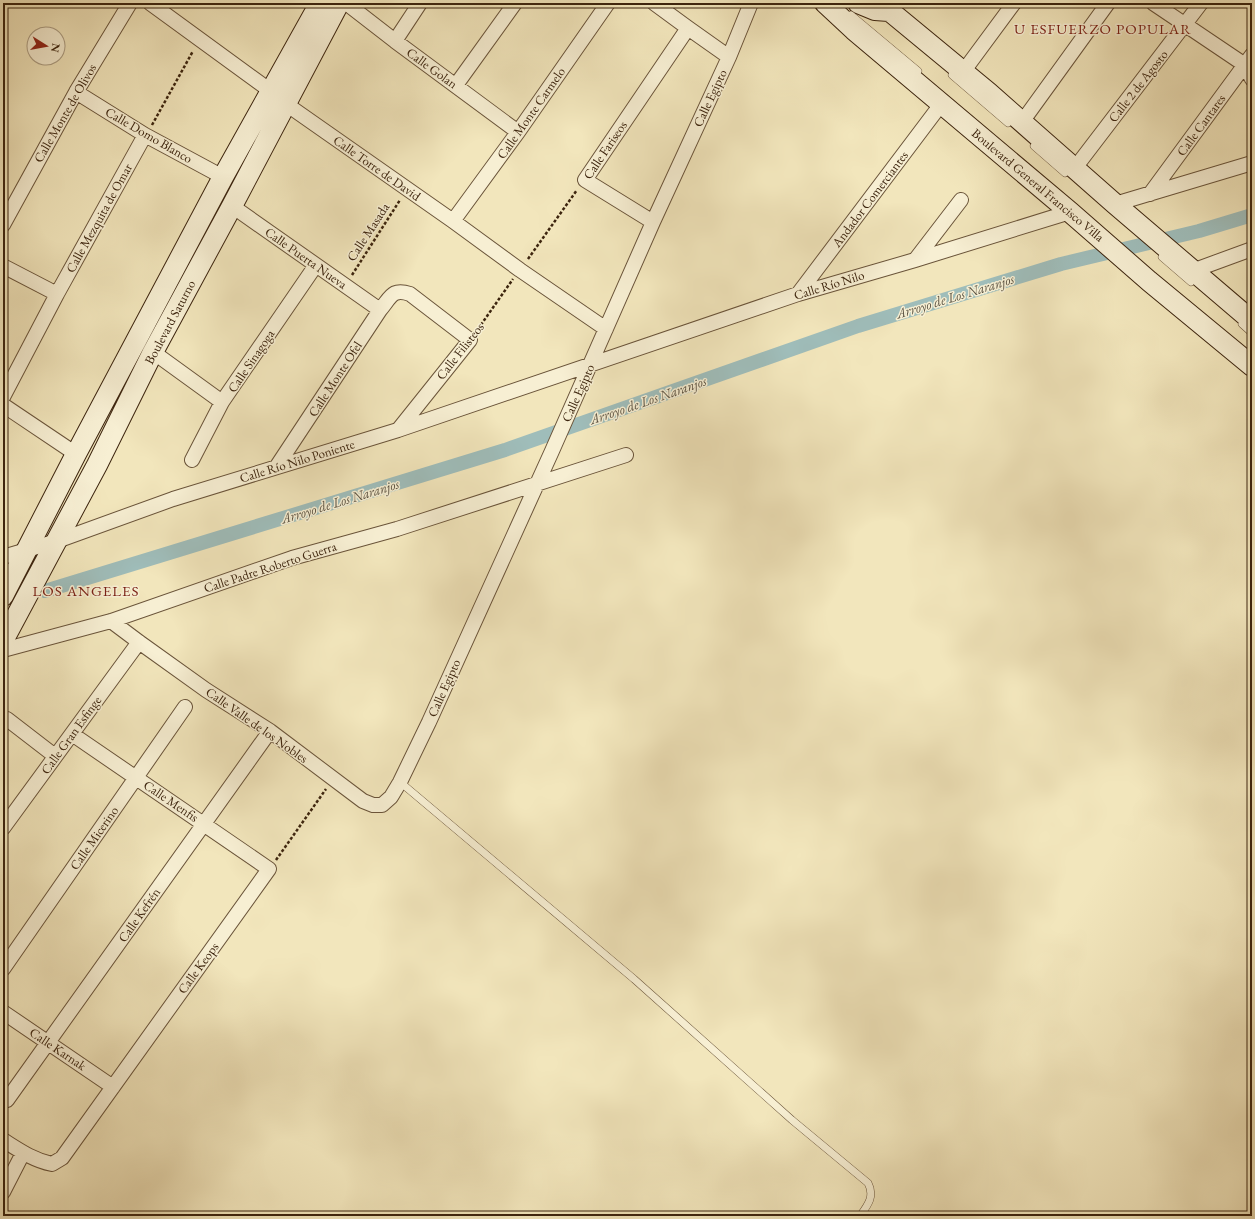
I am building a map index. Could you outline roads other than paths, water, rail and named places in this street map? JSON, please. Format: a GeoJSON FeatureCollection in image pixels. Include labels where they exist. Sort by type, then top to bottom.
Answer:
{"type":"FeatureCollection","features":[{"type":"Feature","properties":{"kind":"street","name":"Calle Monte de Olivos"},"geometry":{"type":"LineString","coordinates":[[3,224],[76,92],[130,3]]}},
{"type":"Feature","properties":{"kind":"street","name":"Boulevard Saturno"},"geometry":{"type":"LineString","coordinates":[[3,641],[98,465],[154,352],[232,206],[320,3]]}},
{"type":"Feature","properties":{"kind":"street","name":"Boulevard Saturno"},"geometry":{"type":"LineString","coordinates":[[3,596],[28,550],[76,454],[223,177],[279,98],[339,3]]}},
{"type":"Feature","properties":{"kind":"street","name":"Calle Golan"},"geometry":{"type":"LineString","coordinates":[[346,3],[518,132]]}},
{"type":"Feature","properties":{"kind":"street"},"geometry":{"type":"LineString","coordinates":[[395,41],[420,3]]}},
{"type":"Feature","properties":{"kind":"street"},"geometry":{"type":"LineString","coordinates":[[456,85],[515,3]]}},
{"type":"Feature","properties":{"kind":"street","name":"Calle Monte Carmelo"},"geometry":{"type":"LineString","coordinates":[[453,221],[518,132],[608,3]]}},
{"type":"Feature","properties":{"kind":"street"},"geometry":{"type":"LineString","coordinates":[[654,3],[729,56]]}},
{"type":"Feature","properties":{"kind":"street","name":"Calle Egipto"},"geometry":{"type":"LineString","coordinates":[[400,782],[591,365],[652,222],[752,3]]}},
{"type":"Feature","properties":{"kind":"street","name":"Boulevard General Francisco Villa"},"geometry":{"type":"LineString","coordinates":[[825,3],[854,30],[942,103],[1215,336],[1247,355]]}},
{"type":"Feature","properties":{"kind":"street"},"geometry":{"type":"LineString","coordinates":[[954,71],[1014,3]]}},
{"type":"Feature","properties":{"kind":"street"},"geometry":{"type":"LineString","coordinates":[[1022,130],[1108,3]]}},
{"type":"Feature","properties":{"kind":"street"},"geometry":{"type":"LineString","coordinates":[[1153,3],[1185,25],[1248,60],[1252,79]]}},
{"type":"Feature","properties":{"kind":"street","name":"Calle 2 de Agosto"},"geometry":{"type":"LineString","coordinates":[[1074,174],[1201,3]]}},
{"type":"Feature","properties":{"kind":"street","name":"Calle Torre de David"},"geometry":{"type":"LineString","coordinates":[[158,4],[199,40],[520,270],[606,329]]}},
{"type":"Feature","properties":{"kind":"street"},"geometry":{"type":"LineString","coordinates":[[871,8],[954,71],[1074,174],[1115,204],[1149,233],[1163,254],[1243,319]]}},
{"type":"Feature","properties":{"kind":"street","name":"Calle Fariseos"},"geometry":{"type":"LineString","coordinates":[[652,222],[585,180],[688,28]]}},
{"type":"Feature","properties":{"kind":"street","name":"Calle Cantares"},"geometry":{"type":"LineString","coordinates":[[1150,194],[1248,60]]}},
{"type":"Feature","properties":{"kind":"street","name":"Calle Domo Blanco"},"geometry":{"type":"LineString","coordinates":[[76,92],[145,136],[223,177]]}},
{"type":"Feature","properties":{"kind":"street","name":"Andador Comerciantes"},"geometry":{"type":"LineString","coordinates":[[798,294],[942,103]]}},
{"type":"Feature","properties":{"kind":"street","name":"Calle Mezquita de Omar"},"geometry":{"type":"LineString","coordinates":[[3,398],[57,294],[145,136]]}},
{"type":"Feature","properties":{"kind":"street"},"geometry":{"type":"LineString","coordinates":[[1115,204],[1252,163]]}},
{"type":"Feature","properties":{"kind":"street"},"geometry":{"type":"LineString","coordinates":[[915,260],[960,200]]}},
{"type":"Feature","properties":{"kind":"street","name":"Calle Puerta Nueva"},"geometry":{"type":"LineString","coordinates":[[232,206],[380,310]]}},
{"type":"Feature","properties":{"kind":"street","name":"Calle Río Nilo"},"geometry":{"type":"LineString","coordinates":[[591,365],[798,294],[915,260],[1070,212]]}},
{"type":"Feature","properties":{"kind":"street"},"geometry":{"type":"LineString","coordinates":[[1194,279],[1252,249]]}},
{"type":"Feature","properties":{"kind":"street","name":"Calle Sinagoga"},"geometry":{"type":"LineString","coordinates":[[192,460],[222,402],[316,265]]}},
{"type":"Feature","properties":{"kind":"street"},"geometry":{"type":"LineString","coordinates":[[3,266],[57,294]]}},
{"type":"Feature","properties":{"kind":"street","name":"Calle Monte Ofel"},"geometry":{"type":"LineString","coordinates":[[277,466],[380,310],[395,293],[399,291],[410,294],[470,340]]}},
{"type":"Feature","properties":{"kind":"street","name":"Calle Filisteos"},"geometry":{"type":"LineString","coordinates":[[398,430],[470,340]]}},
{"type":"Feature","properties":{"kind":"street"},"geometry":{"type":"LineString","coordinates":[[154,352],[222,402]]}},
{"type":"Feature","properties":{"kind":"street","name":"Calle Río Nilo Poniente"},"geometry":{"type":"LineString","coordinates":[[3,557],[57,541],[173,499],[398,430],[591,365]]}},
{"type":"Feature","properties":{"kind":"street"},"geometry":{"type":"LineString","coordinates":[[3,405],[76,454]]}},
{"type":"Feature","properties":{"kind":"street","name":"Calle Padre Roberto Guerra"},"geometry":{"type":"LineString","coordinates":[[3,650],[111,621],[292,558],[397,529],[626,455]]}},
{"type":"Feature","properties":{"kind":"street","name":"Calle Valle de los Nobles"},"geometry":{"type":"LineString","coordinates":[[111,621],[206,690],[270,731],[363,801],[373,805],[382,804],[391,797],[400,782]]}},
{"type":"Feature","properties":{"kind":"street","name":"Calle Gran Esfinge"},"geometry":{"type":"LineString","coordinates":[[3,828],[138,642]]}},
{"type":"Feature","properties":{"kind":"street","name":"Calle Micerino"},"geometry":{"type":"LineString","coordinates":[[3,969],[185,707]]}},
{"type":"Feature","properties":{"kind":"street"},"geometry":{"type":"LineString","coordinates":[[7,719],[55,756]]}},
{"type":"Feature","properties":{"kind":"street","name":"Calle Kefrén"},"geometry":{"type":"LineString","coordinates":[[8,1100],[270,731]]}},
{"type":"Feature","properties":{"kind":"street","name":"Calle Menfis"},"geometry":{"type":"LineString","coordinates":[[72,734],[204,823],[269,869]]}},
{"type":"Feature","properties":{"kind":"street","name":"Calle Keops"},"geometry":{"type":"LineString","coordinates":[[23,1153],[40,1162],[52,1164],[62,1158],[269,869]]}},
{"type":"Feature","properties":{"kind":"street","name":"Calle Karnak"},"geometry":{"type":"LineString","coordinates":[[3,1012],[113,1087]]}},
{"type":"Feature","properties":{"kind":"street"},"geometry":{"type":"LineString","coordinates":[[3,1140],[23,1153],[3,1192]]}},
{"type":"Feature","properties":{"kind":"lane"},"geometry":{"type":"LineString","coordinates":[[871,8],[921,74]]}},
{"type":"Feature","properties":{"kind":"lane"},"geometry":{"type":"LineString","coordinates":[[1243,319],[1252,333]]}},
{"type":"Feature","properties":{"kind":"lane"},"geometry":{"type":"LineString","coordinates":[[400,782],[634,979],[792,1120],[868,1183],[872,1195],[869,1203],[860,1216]]}},
{"type":"Feature","properties":{"kind":"waterway","name":"Arroyo de Los Naranjos"},"geometry":{"type":"LineString","coordinates":[[45,591],[505,450],[858,326],[1061,264],[1199,231],[1252,215]]}},
{"type":"Feature","properties":{"kind":"district","name":"U ESFUERZO POPULAR"},"geometry":{"type":"Point","coordinates":[1103,28]}},
{"type":"Feature","properties":{"kind":"district","name":"LOS ANGELES"},"geometry":{"type":"Point","coordinates":[86,590]}}]}
